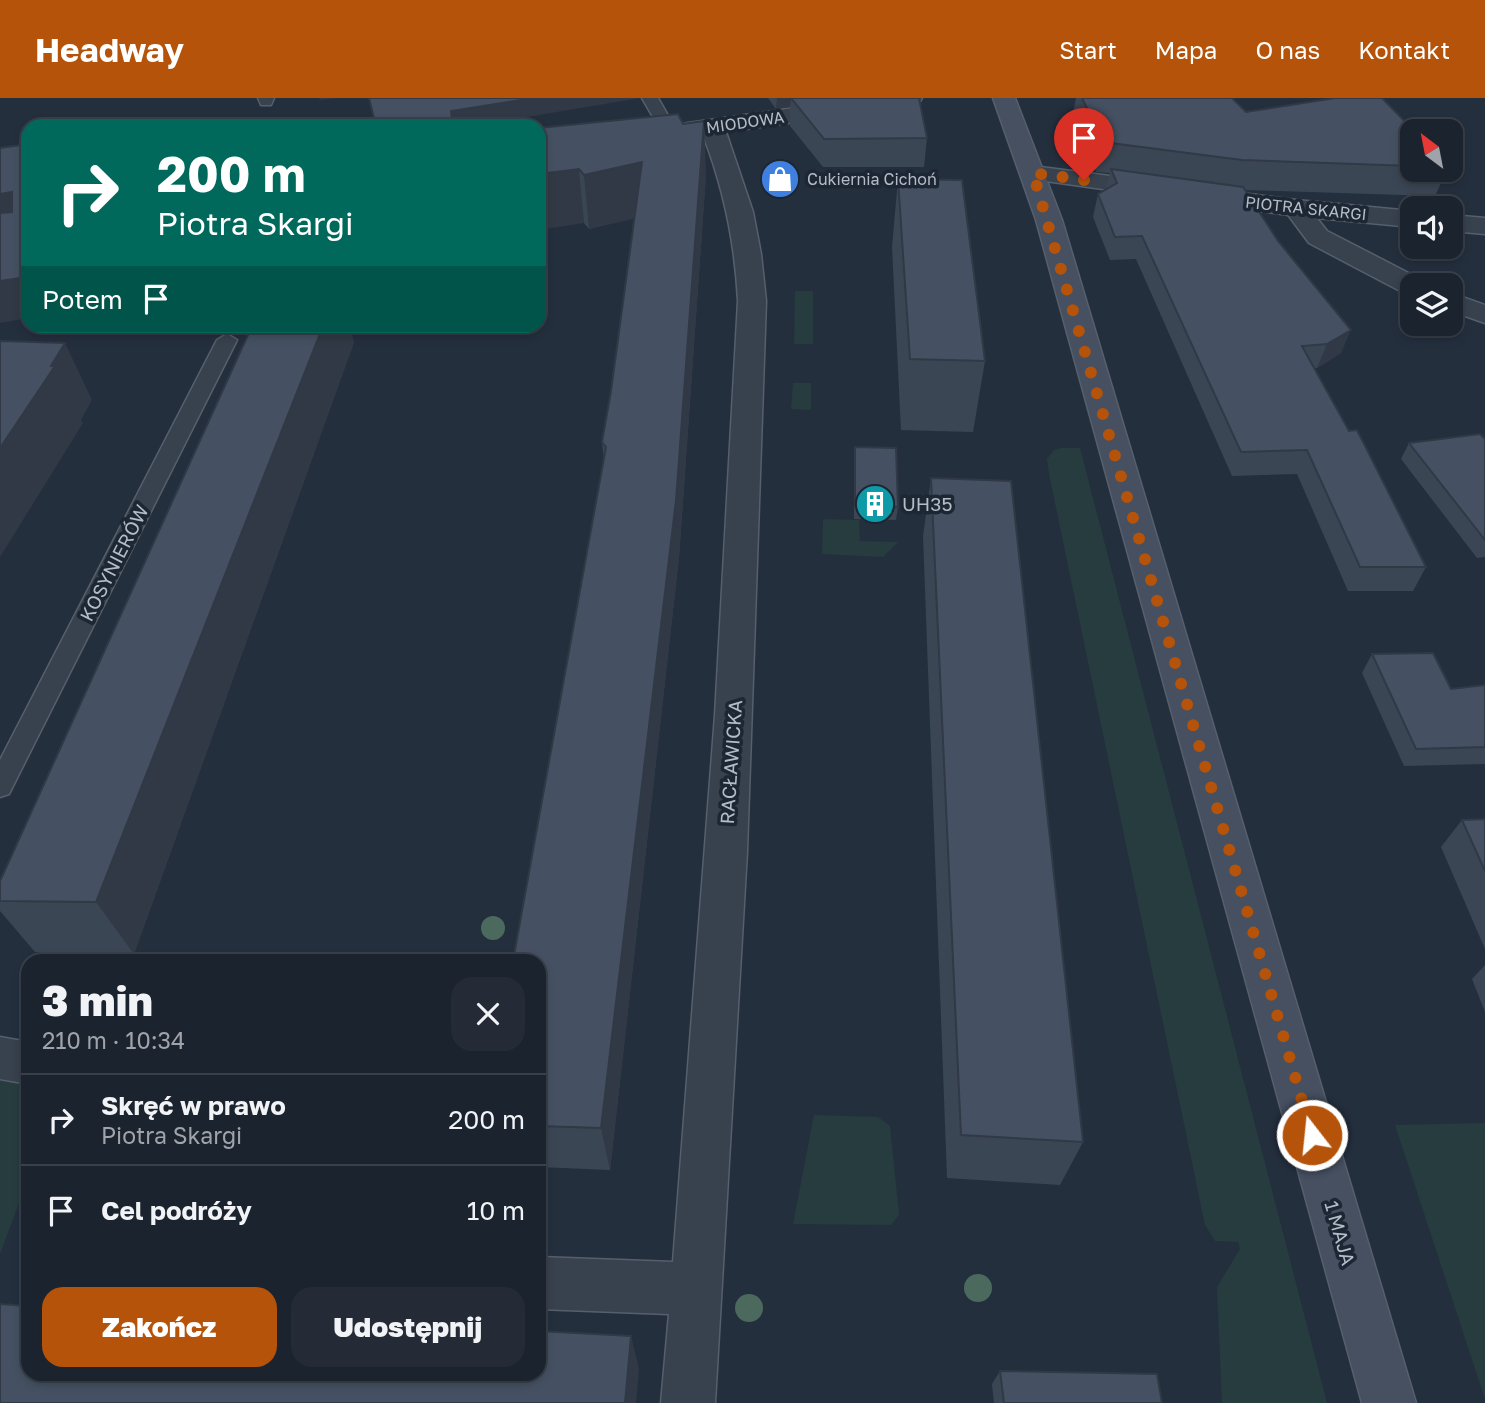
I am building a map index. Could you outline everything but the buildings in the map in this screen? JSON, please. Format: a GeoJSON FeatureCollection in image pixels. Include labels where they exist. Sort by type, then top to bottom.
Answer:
{"type":"FeatureCollection","features":[{"type":"Feature","properties":{"kind":"main road","name":"1 MAJA"},"geometry":{"type":"LineString","coordinates":[[1004,98],[1033,173],[1389,1403]]}},
{"type":"Feature","properties":{"kind":"street","name":"MIODOWA"},"geometry":{"type":"LineString","coordinates":[[644,137],[911,98]]}},
{"type":"Feature","properties":{"kind":"street","name":"RACŁAWICKA"},"geometry":{"type":"LineString","coordinates":[[688,1403],[735,697],[752,301],[750,249],[739,201],[712,127]]}},
{"type":"Feature","properties":{"kind":"street","name":"PIOTRA SKARGI"},"geometry":{"type":"LineString","coordinates":[[1033,173],[1296,208],[1400,218]]}},
{"type":"Feature","properties":{"kind":"street"},"geometry":{"type":"LineString","coordinates":[[1296,208],[1318,237],[1400,281]]}},
{"type":"Feature","properties":{"kind":"street"},"geometry":{"type":"LineString","coordinates":[[1463,224],[1485,226]]}},
{"type":"Feature","properties":{"kind":"street"},"geometry":{"type":"LineString","coordinates":[[1463,306],[1485,315]]}},
{"type":"Feature","properties":{"kind":"street"},"geometry":{"type":"LineString","coordinates":[[0,1058],[21,1062]]}},
{"type":"Feature","properties":{"kind":"street"},"geometry":{"type":"LineString","coordinates":[[546,1283],[697,1289]]}},
{"type":"Feature","properties":{"kind":"lane"},"geometry":{"type":"LineString","coordinates":[[650,98],[670,133]]}},
{"type":"Feature","properties":{"kind":"lane","name":"KOSYNIERÓW"},"geometry":{"type":"LineString","coordinates":[[0,786],[227,340]]}},
{"type":"Feature","properties":{"kind":"green space"},"geometry":{"type":"Polygon","coordinates":[[[795,291],[813,291],[813,344],[794,344],[795,291]]]}},
{"type":"Feature","properties":{"kind":"green space"},"geometry":{"type":"Polygon","coordinates":[[[793,383],[811,383],[811,410],[791,409],[793,383]]]}},
{"type":"Feature","properties":{"kind":"green space"},"geometry":{"type":"Polygon","coordinates":[[[1080,448],[1327,1403],[1222,1403],[1217,1287],[1240,1249],[1238,1242],[1215,1241],[1205,1225],[1049,474],[1047,459],[1054,450],[1080,448]]]}},
{"type":"Feature","properties":{"kind":"green space"},"geometry":{"type":"Polygon","coordinates":[[[823,519],[859,520],[860,541],[898,542],[883,557],[822,554],[823,519]]]}},
{"type":"Feature","properties":{"kind":"green space"},"geometry":{"type":"Polygon","coordinates":[[[0,1077],[21,1082],[21,1201],[0,1254],[0,1077]]]}},
{"type":"Feature","properties":{"kind":"green space"},"geometry":{"type":"Polygon","coordinates":[[[814,1115],[878,1117],[890,1126],[899,1215],[891,1225],[793,1224],[814,1115]]]}},
{"type":"Feature","properties":{"kind":"green space"},"geometry":{"type":"Polygon","coordinates":[[[1485,1123],[1485,1399],[1395,1125],[1485,1123]]]}},
{"type":"Feature","properties":{"kind":"place","name":"Cukiernia Cichoń"},"geometry":{"type":"Point","coordinates":[780,179]}},
{"type":"Feature","properties":{"kind":"place","name":"UH35"},"geometry":{"type":"Point","coordinates":[875,504]}},
{"type":"Feature","properties":{"kind":"route"},"geometry":{"type":"LineString","coordinates":[[1084,180],[1033,173],[1049,220],[1312,1135]]}}]}
